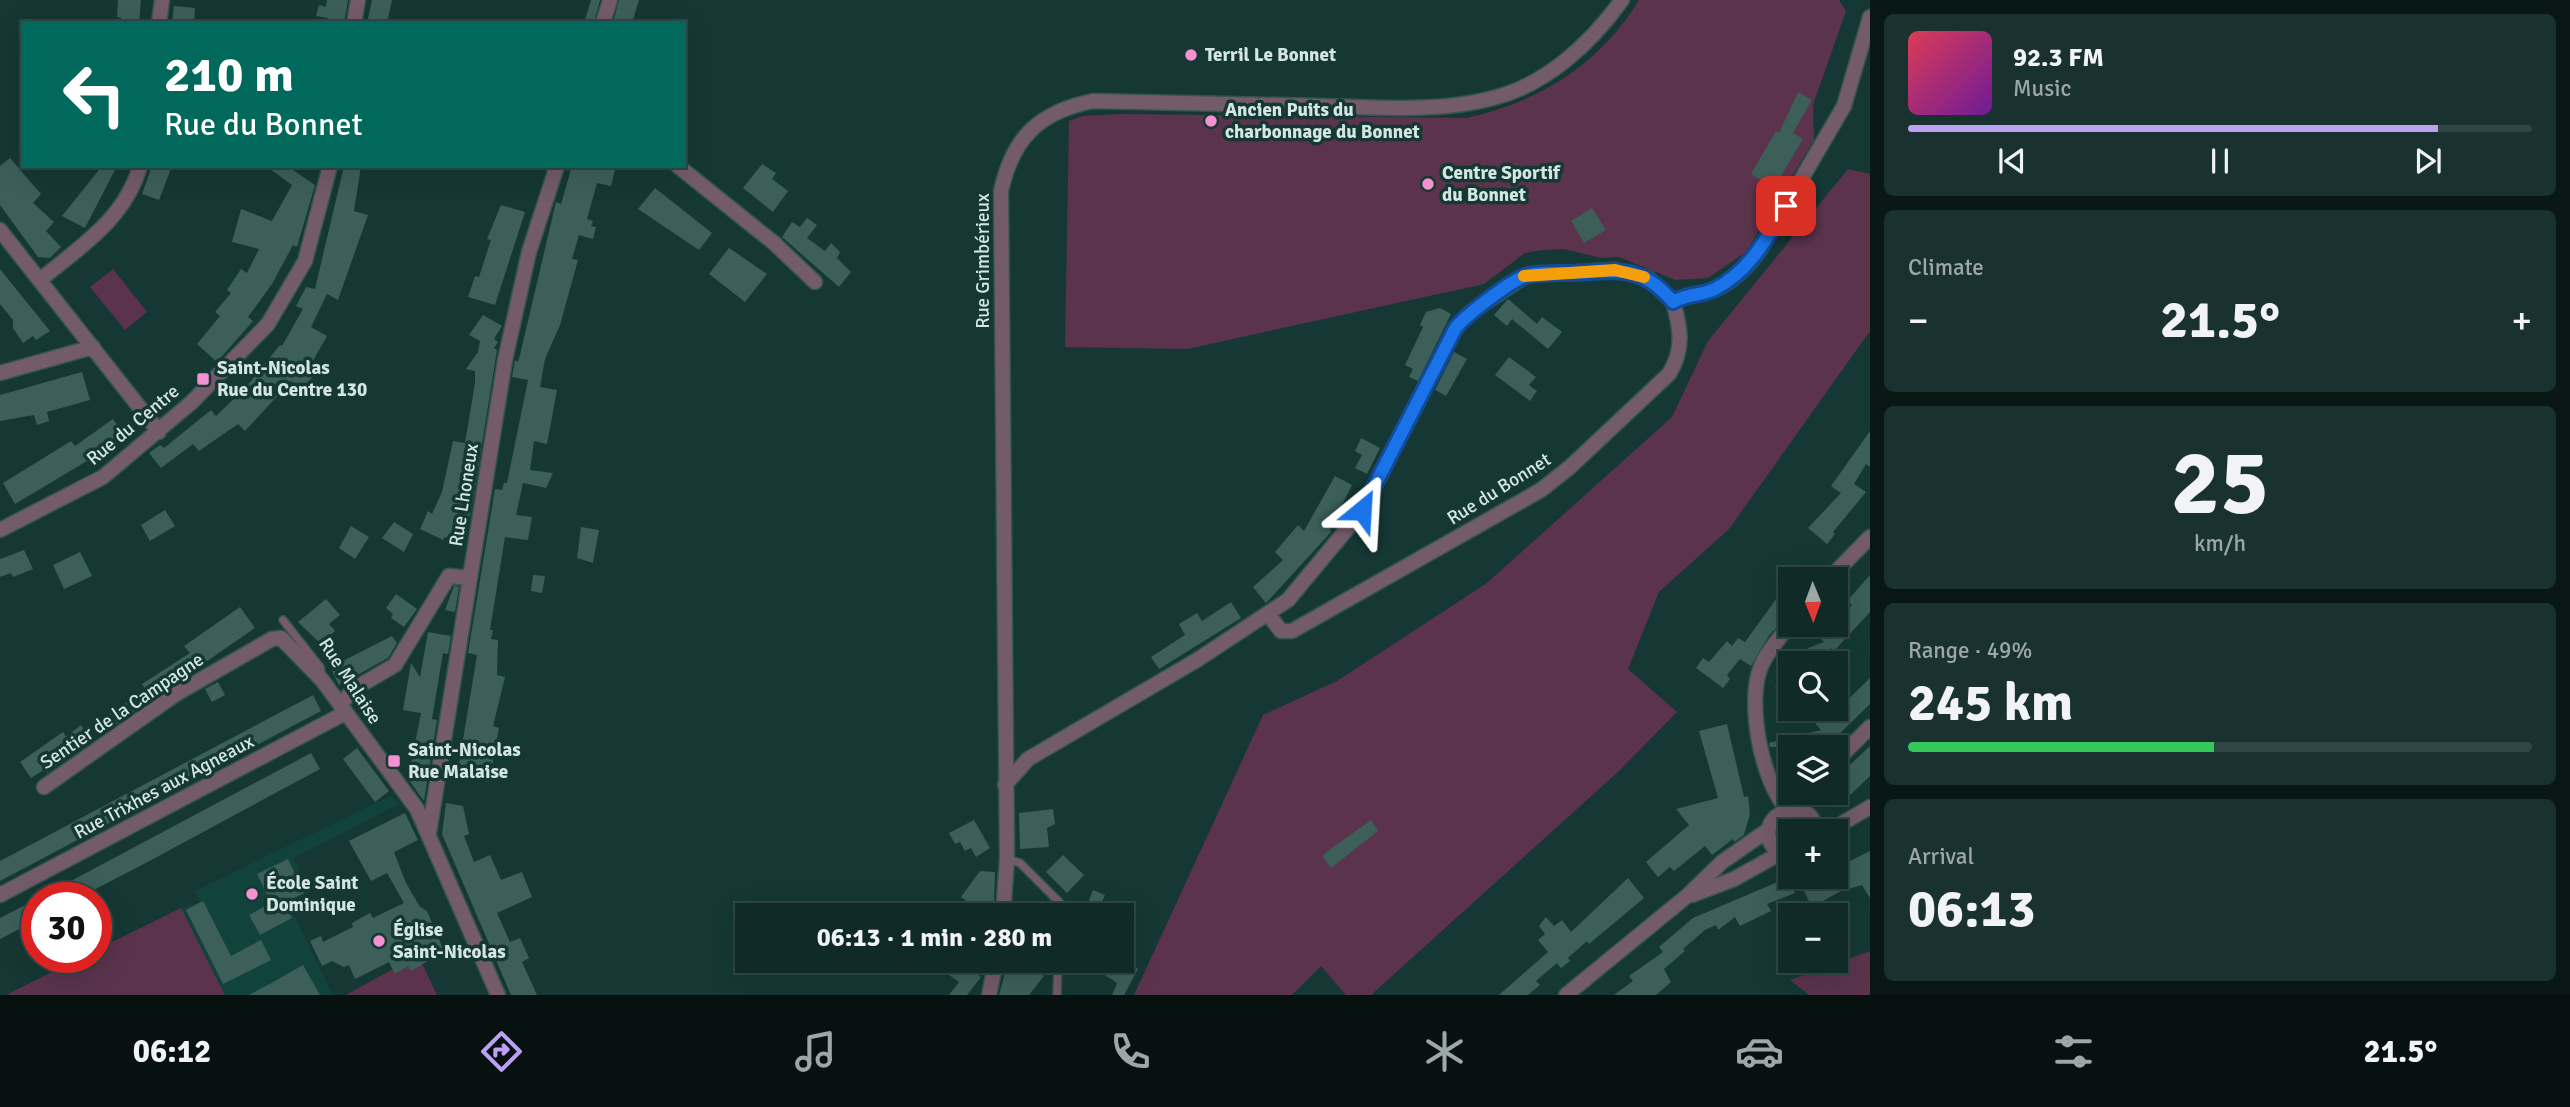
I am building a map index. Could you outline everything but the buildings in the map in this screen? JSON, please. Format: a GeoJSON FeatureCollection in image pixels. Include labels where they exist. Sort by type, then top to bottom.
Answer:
{"type":"FeatureCollection","features":[{"type":"Feature","properties":{"kind":"street"},"geometry":{"type":"LineString","coordinates":[[159,21],[162,0]]}},
{"type":"Feature","properties":{"kind":"street"},"geometry":{"type":"LineString","coordinates":[[354,21],[358,0]]}},
{"type":"Feature","properties":{"kind":"street"},"geometry":{"type":"LineString","coordinates":[[604,21],[610,0]]}},
{"type":"Feature","properties":{"kind":"street","name":"Rue Grimbérieux"},"geometry":{"type":"LineString","coordinates":[[1005,785],[1001,191],[1006,168],[1017,144],[1040,122],[1057,112],[1093,101],[1422,108],[1494,98],[1538,79],[1575,54],[1605,24],[1622,0]]}},
{"type":"Feature","properties":{"kind":"street"},"geometry":{"type":"LineString","coordinates":[[1004,903],[1007,859],[1005,785],[1028,759],[1179,671],[1288,600],[1362,510],[1455,329],[1465,316],[1521,277],[1536,274],[1627,271],[1656,283],[1673,302],[1691,293],[1715,289],[1746,268],[1761,248],[1844,106],[1870,17]]}},
{"type":"Feature","properties":{"kind":"street"},"geometry":{"type":"LineString","coordinates":[[40,280],[106,225],[122,206],[138,168]]}},
{"type":"Feature","properties":{"kind":"street","name":"Rue du Centre"},"geometry":{"type":"LineString","coordinates":[[0,530],[103,478],[159,432],[215,380],[268,324],[305,261],[329,168]]}},
{"type":"Feature","properties":{"kind":"street","name":"Rue Lhoneux"},"geometry":{"type":"LineString","coordinates":[[429,833],[505,360],[529,252],[556,168]]}},
{"type":"Feature","properties":{"kind":"street"},"geometry":{"type":"LineString","coordinates":[[680,168],[774,243],[815,282]]}},
{"type":"Feature","properties":{"kind":"street"},"geometry":{"type":"LineString","coordinates":[[0,230],[159,432]]}},
{"type":"Feature","properties":{"kind":"street","name":"Rue du Bonnet"},"geometry":{"type":"LineString","coordinates":[[1268,614],[1281,631],[1292,631],[1550,484],[1669,374],[1678,355],[1681,339],[1673,302]]}},
{"type":"Feature","properties":{"kind":"street"},"geometry":{"type":"LineString","coordinates":[[0,373],[93,347]]}},
{"type":"Feature","properties":{"kind":"street"},"geometry":{"type":"LineString","coordinates":[[1841,567],[1870,537]]}},
{"type":"Feature","properties":{"kind":"street","name":"Rue Trixhes aux Agneaux"},"geometry":{"type":"LineString","coordinates":[[0,895],[342,709],[354,689],[395,665],[449,576],[470,578]]}},
{"type":"Feature","properties":{"kind":"street","name":"Sentier de la Campagne"},"geometry":{"type":"LineString","coordinates":[[44,787],[176,694],[276,637],[286,641],[322,680]]}},
{"type":"Feature","properties":{"kind":"street"},"geometry":{"type":"LineString","coordinates":[[1782,637],[1760,668],[1755,696],[1767,778],[1793,809],[1811,819]]}},
{"type":"Feature","properties":{"kind":"street","name":"Rue Malaise"},"geometry":{"type":"LineString","coordinates":[[322,680],[417,809],[498,995]]}},
{"type":"Feature","properties":{"kind":"street"},"geometry":{"type":"LineString","coordinates":[[1848,749],[1870,726]]}},
{"type":"Feature","properties":{"kind":"street"},"geometry":{"type":"LineString","coordinates":[[1566,995],[1687,896],[1722,862],[1768,830],[1775,818],[1796,805]]}},
{"type":"Feature","properties":{"kind":"street"},"geometry":{"type":"LineString","coordinates":[[1848,820],[1870,807]]}},
{"type":"Feature","properties":{"kind":"street"},"geometry":{"type":"LineString","coordinates":[[1768,830],[1772,847],[1778,850]]}},
{"type":"Feature","properties":{"kind":"street"},"geometry":{"type":"LineString","coordinates":[[1687,896],[1734,879],[1778,858]]}},
{"type":"Feature","properties":{"kind":"street"},"geometry":{"type":"LineString","coordinates":[[989,995],[994,973]]}},
{"type":"Feature","properties":{"kind":"lane","name":"Rue Malaise"},"geometry":{"type":"LineString","coordinates":[[283,620],[320,667],[322,680]]}},
{"type":"Feature","properties":{"kind":"lane"},"geometry":{"type":"LineString","coordinates":[[1007,859],[1020,863],[1060,903]]}},
{"type":"Feature","properties":{"kind":"lane"},"geometry":{"type":"LineString","coordinates":[[1057,995],[1058,973]]}},
{"type":"Feature","properties":{"kind":"shaded area","name":"Centre Sportif du Bonnet"},"geometry":{"type":"Polygon","coordinates":[[[1639,0],[1839,0],[1846,11],[1813,105],[1814,140],[1746,252],[1708,278],[1675,280],[1619,257],[1601,258],[1564,249],[1542,250],[1525,253],[1484,284],[1187,349],[1065,347],[1069,121],[1082,116],[1121,114],[1466,118],[1518,102],[1565,77],[1605,44],[1639,0]]]}},
{"type":"Feature","properties":{"kind":"shaded area"},"geometry":{"type":"Polygon","coordinates":[[[1848,169],[1870,174],[1870,331],[1729,529],[1659,592],[1628,669],[1677,712],[1619,771],[1371,995],[1346,995],[1321,966],[1292,995],[1134,995],[1263,715],[1337,681],[1487,583],[1672,417],[1708,341],[1848,169]]]}},
{"type":"Feature","properties":{"kind":"shaded area"},"geometry":{"type":"Polygon","coordinates":[[[113,269],[147,312],[125,330],[90,287],[113,269]]]}},
{"type":"Feature","properties":{"kind":"shaded area","name":"École Saint Dominique"},"geometry":{"type":"Polygon","coordinates":[[[392,795],[399,804],[294,858],[310,897],[289,905],[333,995],[225,995],[181,908],[200,902],[195,891],[392,795]]]}},
{"type":"Feature","properties":{"kind":"shaded area"},"geometry":{"type":"Polygon","coordinates":[[[181,908],[225,995],[6,995],[50,973],[112,973],[112,942],[181,908]]]}},
{"type":"Feature","properties":{"kind":"shaded area"},"geometry":{"type":"Polygon","coordinates":[[[1870,951],[1870,995],[1809,995],[1790,980],[1809,973],[1848,973],[1848,959],[1870,951]]]}},
{"type":"Feature","properties":{"kind":"shaded area"},"geometry":{"type":"Polygon","coordinates":[[[418,955],[437,995],[346,995],[418,955]]]}},
{"type":"Feature","properties":{"kind":"slow traffic"},"geometry":{"type":"LineString","coordinates":[[1524,276],[1615,270],[1644,277]]}},
{"type":"Feature","properties":{"kind":"place","name":"Terril Le Bonnet"},"geometry":{"type":"Point","coordinates":[1191,55]}},
{"type":"Feature","properties":{"kind":"place","name":"Ancien Puits du charbonnage du Bonnet"},"geometry":{"type":"Point","coordinates":[1211,121]}},
{"type":"Feature","properties":{"kind":"place","name":"Centre Sportif du Bonnet"},"geometry":{"type":"Point","coordinates":[1428,184]}},
{"type":"Feature","properties":{"kind":"place","name":"Saint-Nicolas Rue du Centre 130"},"geometry":{"type":"Point","coordinates":[203,379]}},
{"type":"Feature","properties":{"kind":"place","name":"Saint-Nicolas Rue Malaise"},"geometry":{"type":"Point","coordinates":[394,761]}},
{"type":"Feature","properties":{"kind":"place","name":"École Saint Dominique"},"geometry":{"type":"Point","coordinates":[252,894]}},
{"type":"Feature","properties":{"kind":"place","name":"Église Saint-Nicolas"},"geometry":{"type":"Point","coordinates":[379,941]}},
{"type":"Feature","properties":{"kind":"route"},"geometry":{"type":"LineString","coordinates":[[1362,510],[1455,329],[1471,312],[1521,277],[1536,274],[1627,271],[1656,283],[1673,302],[1691,293],[1711,291],[1746,268],[1786,206]]}}]}
